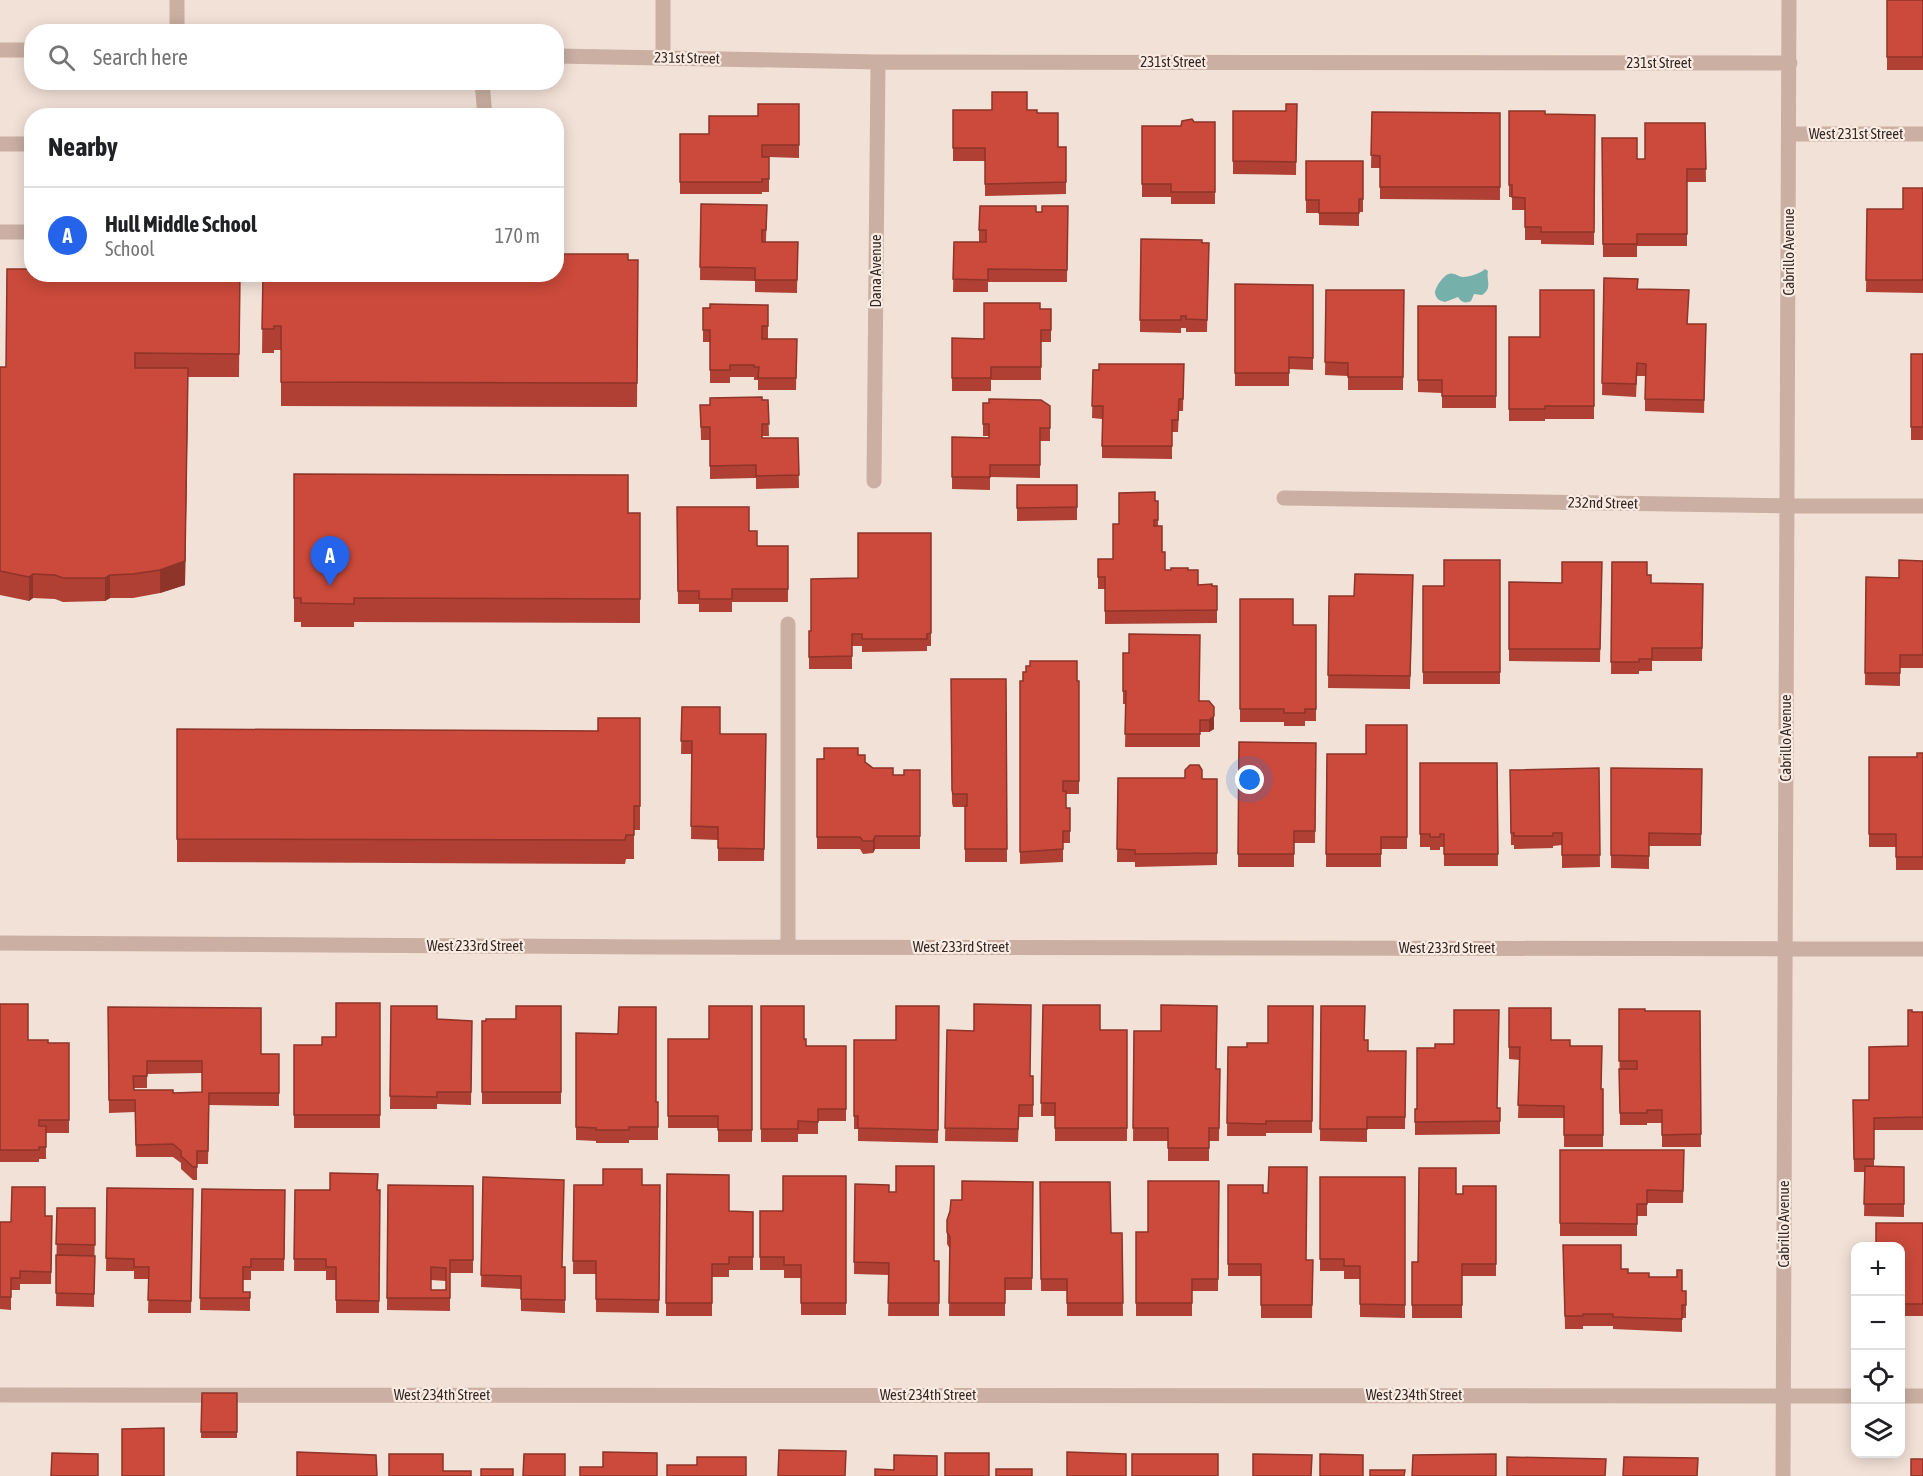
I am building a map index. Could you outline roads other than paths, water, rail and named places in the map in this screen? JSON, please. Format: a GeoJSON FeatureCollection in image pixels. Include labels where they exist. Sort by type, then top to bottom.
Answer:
{"type":"FeatureCollection","features":[{"type":"Feature","properties":{"kind":"street"},"geometry":{"type":"LineString","coordinates":[[177,0],[177,24]]}},
{"type":"Feature","properties":{"kind":"street"},"geometry":{"type":"LineString","coordinates":[[663,0],[663,58]]}},
{"type":"Feature","properties":{"kind":"street","name":"Cabrillo Avenue"},"geometry":{"type":"LineString","coordinates":[[1783,1476],[1789,0]]}},
{"type":"Feature","properties":{"kind":"street"},"geometry":{"type":"LineString","coordinates":[[0,50],[24,50]]}},
{"type":"Feature","properties":{"kind":"street","name":"231st Street"},"geometry":{"type":"LineString","coordinates":[[564,56],[878,62],[1790,63]]}},
{"type":"Feature","properties":{"kind":"street","name":"Dana Avenue"},"geometry":{"type":"LineString","coordinates":[[874,480],[878,62]]}},
{"type":"Feature","properties":{"kind":"street"},"geometry":{"type":"LineString","coordinates":[[483,90],[484,108]]}},
{"type":"Feature","properties":{"kind":"street","name":"West 231st Street"},"geometry":{"type":"LineString","coordinates":[[1790,134],[1923,134]]}},
{"type":"Feature","properties":{"kind":"street"},"geometry":{"type":"LineString","coordinates":[[0,144],[24,144]]}},
{"type":"Feature","properties":{"kind":"street"},"geometry":{"type":"LineString","coordinates":[[0,232],[24,232]]}},
{"type":"Feature","properties":{"kind":"street","name":"232nd Street"},"geometry":{"type":"LineString","coordinates":[[1284,498],[1923,506]]}},
{"type":"Feature","properties":{"kind":"street"},"geometry":{"type":"LineString","coordinates":[[788,624],[788,947]]}},
{"type":"Feature","properties":{"kind":"street","name":"West 233rd Street"},"geometry":{"type":"LineString","coordinates":[[0,943],[1923,949]]}},
{"type":"Feature","properties":{"kind":"street","name":"West 234th Street"},"geometry":{"type":"LineString","coordinates":[[0,1395],[1851,1396]]}},
{"type":"Feature","properties":{"kind":"street"},"geometry":{"type":"LineString","coordinates":[[1905,1396],[1923,1396]]}},
{"type":"Feature","properties":{"kind":"water"},"geometry":{"type":"Polygon","coordinates":[[[1485,269],[1488,271],[1488,287],[1482,295],[1474,294],[1471,301],[1467,302],[1458,297],[1445,302],[1436,297],[1436,288],[1447,275],[1466,277],[1485,269]]]}},
{"type":"Feature","properties":{"kind":"place","name":"Hull Middle School"},"geometry":{"type":"Point","coordinates":[330,586]}}]}
